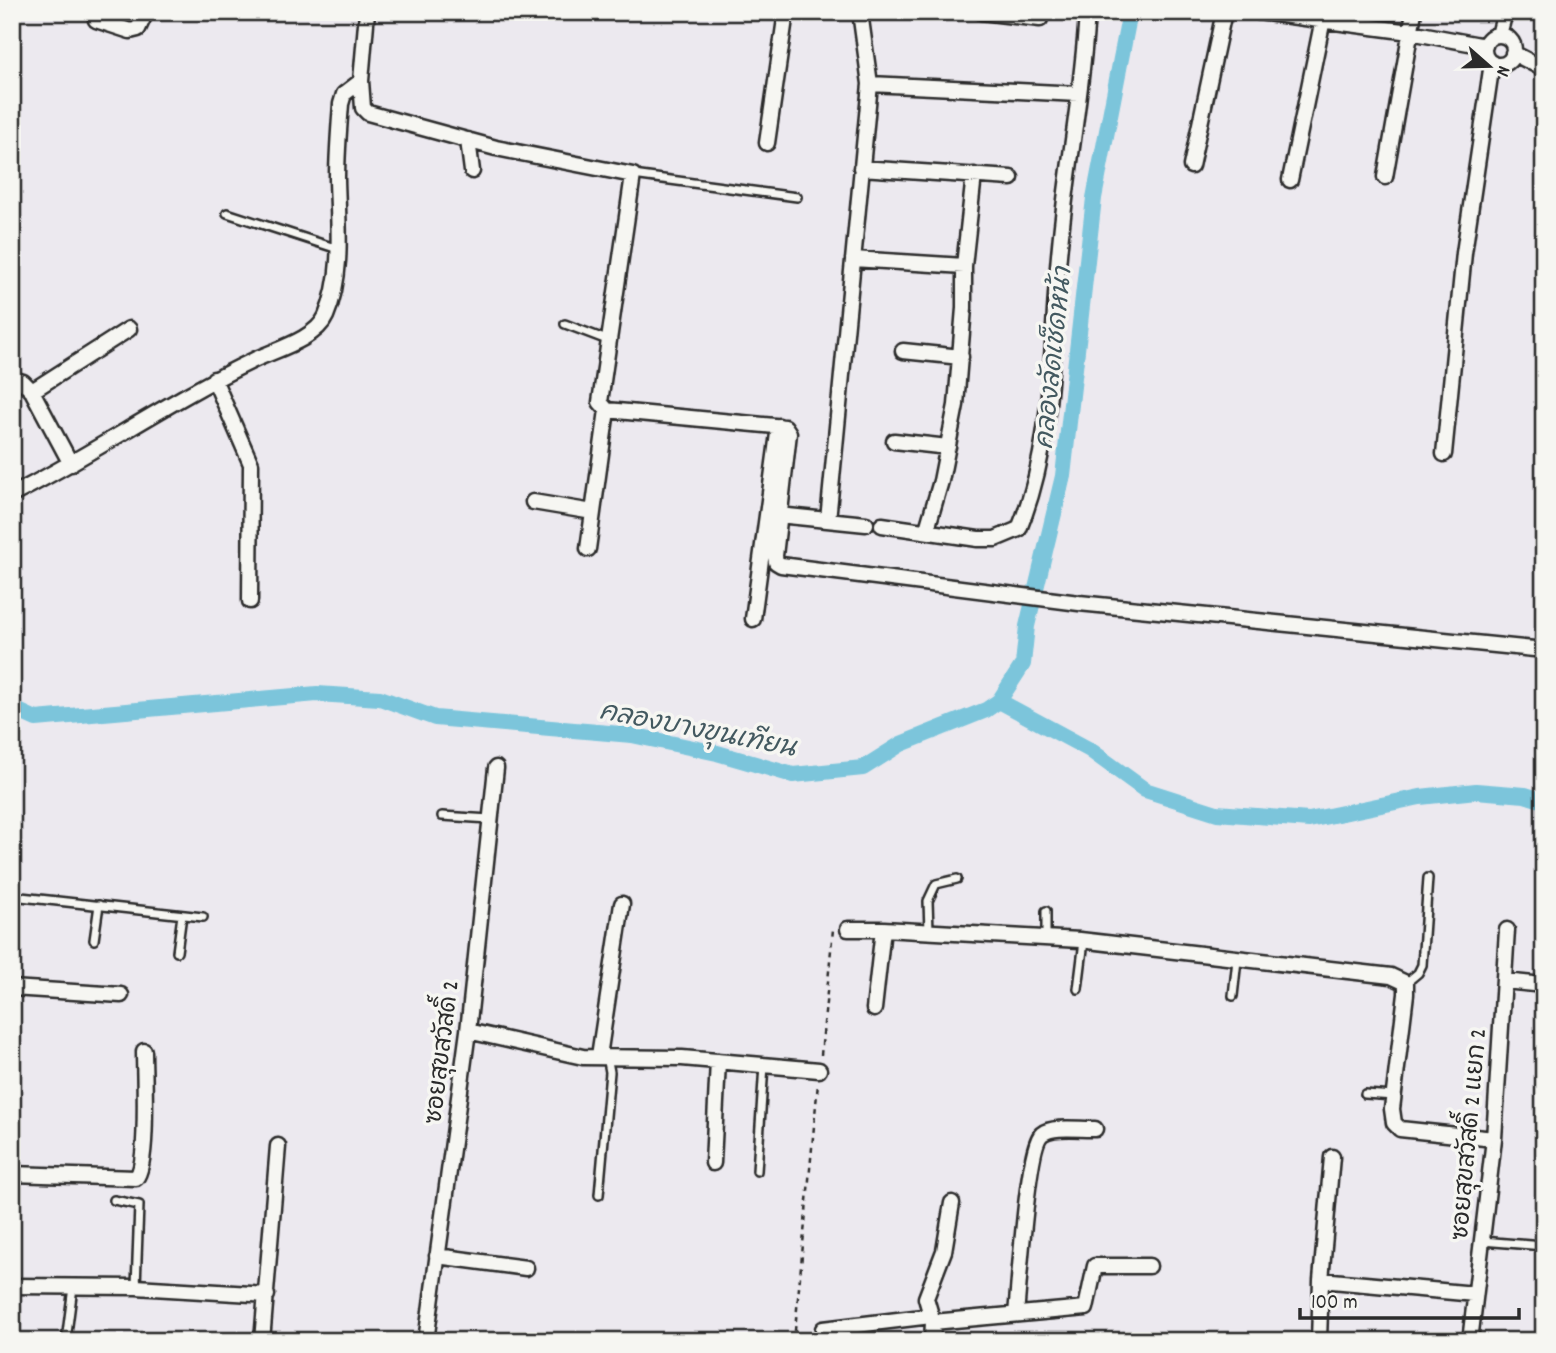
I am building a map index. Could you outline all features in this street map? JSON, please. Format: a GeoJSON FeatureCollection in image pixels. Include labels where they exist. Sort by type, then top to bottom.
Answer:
{"type":"FeatureCollection","features":[{"type":"Feature","properties":{"kind":"street"},"geometry":{"type":"LineString","coordinates":[[96,20],[130,31],[138,29],[146,12]]}},
{"type":"Feature","properties":{"kind":"street"},"geometry":{"type":"LineString","coordinates":[[367,12],[361,80],[363,108],[368,113],[468,140],[633,175],[600,402],[607,410],[785,427],[789,433],[776,562],[1079,603],[1544,650]]}},
{"type":"Feature","properties":{"kind":"street"},"geometry":{"type":"LineString","coordinates":[[766,143],[786,12]]}},
{"type":"Feature","properties":{"kind":"street"},"geometry":{"type":"LineString","coordinates":[[828,520],[870,84],[860,12]]}},
{"type":"Feature","properties":{"kind":"street"},"geometry":{"type":"LineString","coordinates":[[981,12],[1040,19]]}},
{"type":"Feature","properties":{"kind":"street"},"geometry":{"type":"LineString","coordinates":[[882,525],[995,539],[1019,529],[1027,510],[1035,486],[1047,420],[1060,244],[1087,12]]}},
{"type":"Feature","properties":{"kind":"street"},"geometry":{"type":"LineString","coordinates":[[1191,166],[1223,12]]}},
{"type":"Feature","properties":{"kind":"street"},"geometry":{"type":"LineString","coordinates":[[1258,12],[1323,16],[1485,46]]}},
{"type":"Feature","properties":{"kind":"street"},"geometry":{"type":"LineString","coordinates":[[1385,177],[1414,12]]}},
{"type":"Feature","properties":{"kind":"street"},"geometry":{"type":"LineString","coordinates":[[1499,35],[1505,12]]}},
{"type":"Feature","properties":{"kind":"street"},"geometry":{"type":"LineString","coordinates":[[1290,180],[1323,16]]}},
{"type":"Feature","properties":{"kind":"street"},"geometry":{"type":"LineString","coordinates":[[1444,454],[1464,253],[1492,63],[1484,53],[1485,46],[1493,36],[1499,35],[1511,40],[1513,53],[1505,63],[1492,63]]}},
{"type":"Feature","properties":{"kind":"street"},"geometry":{"type":"LineString","coordinates":[[1513,53],[1544,69]]}},
{"type":"Feature","properties":{"kind":"street"},"geometry":{"type":"LineString","coordinates":[[12,495],[71,464],[136,422],[214,379],[304,336],[322,323],[330,304],[338,249],[341,104],[344,94],[361,80]]}},
{"type":"Feature","properties":{"kind":"street"},"geometry":{"type":"LineString","coordinates":[[870,84],[1079,94]]}},
{"type":"Feature","properties":{"kind":"street"},"geometry":{"type":"LineString","coordinates":[[468,140],[472,171]]}},
{"type":"Feature","properties":{"kind":"street"},"geometry":{"type":"LineString","coordinates":[[861,168],[1011,178]]}},
{"type":"Feature","properties":{"kind":"street"},"geometry":{"type":"LineString","coordinates":[[927,529],[948,447],[961,358],[964,266],[974,175]]}},
{"type":"Feature","properties":{"kind":"street"},"geometry":{"type":"LineString","coordinates":[[853,259],[964,266]]}},
{"type":"Feature","properties":{"kind":"street"},"geometry":{"type":"LineString","coordinates":[[32,391],[129,329]]}},
{"type":"Feature","properties":{"kind":"street"},"geometry":{"type":"LineString","coordinates":[[903,351],[961,358]]}},
{"type":"Feature","properties":{"kind":"street"},"geometry":{"type":"LineString","coordinates":[[12,379],[23,382],[32,391],[71,464]]}},
{"type":"Feature","properties":{"kind":"street"},"geometry":{"type":"LineString","coordinates":[[214,379],[251,464],[250,601]]}},
{"type":"Feature","properties":{"kind":"street"},"geometry":{"type":"LineString","coordinates":[[588,549],[607,410]]}},
{"type":"Feature","properties":{"kind":"street"},"geometry":{"type":"LineString","coordinates":[[753,619],[779,426]]}},
{"type":"Feature","properties":{"kind":"street"},"geometry":{"type":"LineString","coordinates":[[894,441],[948,447]]}},
{"type":"Feature","properties":{"kind":"street"},"geometry":{"type":"LineString","coordinates":[[533,502],[593,512]]}},
{"type":"Feature","properties":{"kind":"street"},"geometry":{"type":"LineString","coordinates":[[788,516],[866,524]]}},
{"type":"Feature","properties":{"kind":"street","name":"ซอยสุขสวัสดิ์ 2"},"geometry":{"type":"LineString","coordinates":[[426,1341],[468,1031],[496,768]]}},
{"type":"Feature","properties":{"kind":"street"},"geometry":{"type":"LineString","coordinates":[[603,1056],[622,904]]}},
{"type":"Feature","properties":{"kind":"street"},"geometry":{"type":"LineString","coordinates":[[848,929],[1084,940],[1391,976],[1406,982],[1394,1096],[1394,1124],[1400,1129],[1494,1139]]}},
{"type":"Feature","properties":{"kind":"street"},"geometry":{"type":"LineString","coordinates":[[874,1009],[883,929]]}},
{"type":"Feature","properties":{"kind":"street","name":"ซอยสุขสวัสดิ์ 2 แยก 2"},"geometry":{"type":"LineString","coordinates":[[1470,1341],[1494,1139],[1507,930]]}},
{"type":"Feature","properties":{"kind":"street"},"geometry":{"type":"LineString","coordinates":[[1504,981],[1544,985]]}},
{"type":"Feature","properties":{"kind":"street"},"geometry":{"type":"LineString","coordinates":[[12,988],[121,995]]}},
{"type":"Feature","properties":{"kind":"street"},"geometry":{"type":"LineString","coordinates":[[468,1031],[583,1057],[718,1061],[819,1070]]}},
{"type":"Feature","properties":{"kind":"street"},"geometry":{"type":"LineString","coordinates":[[12,1174],[136,1178],[141,1169],[144,1143],[144,1051]]}},
{"type":"Feature","properties":{"kind":"street"},"geometry":{"type":"LineString","coordinates":[[713,1163],[718,1061]]}},
{"type":"Feature","properties":{"kind":"street"},"geometry":{"type":"LineString","coordinates":[[1016,1314],[1029,1181],[1036,1142],[1048,1131],[1095,1129]]}},
{"type":"Feature","properties":{"kind":"street"},"geometry":{"type":"LineString","coordinates":[[262,1341],[278,1146]]}},
{"type":"Feature","properties":{"kind":"street"},"geometry":{"type":"LineString","coordinates":[[1320,1340],[1321,1280],[1332,1157]]}},
{"type":"Feature","properties":{"kind":"street"},"geometry":{"type":"LineString","coordinates":[[932,1341],[932,1319],[926,1298],[944,1251],[952,1203]]}},
{"type":"Feature","properties":{"kind":"street"},"geometry":{"type":"LineString","coordinates":[[437,1256],[526,1268]]}},
{"type":"Feature","properties":{"kind":"street"},"geometry":{"type":"LineString","coordinates":[[823,1329],[1086,1307],[1093,1269],[1098,1265],[1149,1266]]}},
{"type":"Feature","properties":{"kind":"street"},"geometry":{"type":"LineString","coordinates":[[1321,1280],[1475,1294]]}},
{"type":"Feature","properties":{"kind":"street"},"geometry":{"type":"LineString","coordinates":[[12,1286],[135,1287],[267,1295]]}},
{"type":"Feature","properties":{"kind":"lane"},"geometry":{"type":"LineString","coordinates":[[633,175],[797,197]]}},
{"type":"Feature","properties":{"kind":"lane"},"geometry":{"type":"LineString","coordinates":[[227,213],[338,249]]}},
{"type":"Feature","properties":{"kind":"lane"},"geometry":{"type":"LineString","coordinates":[[565,324],[607,340]]}},
{"type":"Feature","properties":{"kind":"lane"},"geometry":{"type":"LineString","coordinates":[[442,816],[490,819]]}},
{"type":"Feature","properties":{"kind":"lane"},"geometry":{"type":"LineString","coordinates":[[929,931],[930,893],[936,884],[957,878]]}},
{"type":"Feature","properties":{"kind":"lane"},"geometry":{"type":"LineString","coordinates":[[1406,982],[1419,973],[1422,965],[1428,878]]}},
{"type":"Feature","properties":{"kind":"lane"},"geometry":{"type":"LineString","coordinates":[[12,896],[203,917]]}},
{"type":"Feature","properties":{"kind":"lane"},"geometry":{"type":"LineString","coordinates":[[94,940],[99,905]]}},
{"type":"Feature","properties":{"kind":"lane"},"geometry":{"type":"LineString","coordinates":[[1046,911],[1046,937]]}},
{"type":"Feature","properties":{"kind":"lane"},"geometry":{"type":"LineString","coordinates":[[177,952],[182,915]]}},
{"type":"Feature","properties":{"kind":"lane"},"geometry":{"type":"LineString","coordinates":[[1078,989],[1084,940]]}},
{"type":"Feature","properties":{"kind":"lane"},"geometry":{"type":"LineString","coordinates":[[1233,996],[1237,960]]}},
{"type":"Feature","properties":{"kind":"lane"},"geometry":{"type":"LineString","coordinates":[[599,1195],[610,1072],[603,1056]]}},
{"type":"Feature","properties":{"kind":"lane"},"geometry":{"type":"LineString","coordinates":[[757,1171],[764,1065]]}},
{"type":"Feature","properties":{"kind":"lane"},"geometry":{"type":"LineString","coordinates":[[1365,1094],[1394,1096]]}},
{"type":"Feature","properties":{"kind":"lane"},"geometry":{"type":"LineString","coordinates":[[114,1200],[139,1205],[135,1287]]}},
{"type":"Feature","properties":{"kind":"lane"},"geometry":{"type":"LineString","coordinates":[[1482,1241],[1544,1246]]}},
{"type":"Feature","properties":{"kind":"lane"},"geometry":{"type":"LineString","coordinates":[[66,1341],[74,1286]]}},
{"type":"Feature","properties":{"kind":"path"},"geometry":{"type":"LineString","coordinates":[[794,1341],[833,927],[848,929]]}},
{"type":"Feature","properties":{"kind":"waterway","name":"คลองบางขุนเทียน"},"geometry":{"type":"LineString","coordinates":[[12,708],[36,719],[317,694],[380,698],[435,718],[632,735],[717,753],[793,775],[863,768],[901,744],[986,710],[999,701],[1023,664],[1027,626],[1063,476],[1094,198],[1130,12]]}},
{"type":"Feature","properties":{"kind":"waterway","name":"คลองบางขุนเทียน"},"geometry":{"type":"LineString","coordinates":[[999,701],[1090,750],[1145,790],[1217,813],[1309,820],[1420,797],[1476,791],[1525,795],[1544,801]]}},
{"type":"Feature","properties":{"kind":"water label","name":"คลองลัดเช็ดหน้า"},"geometry":{"type":"Point","coordinates":[1052,358]}}]}
